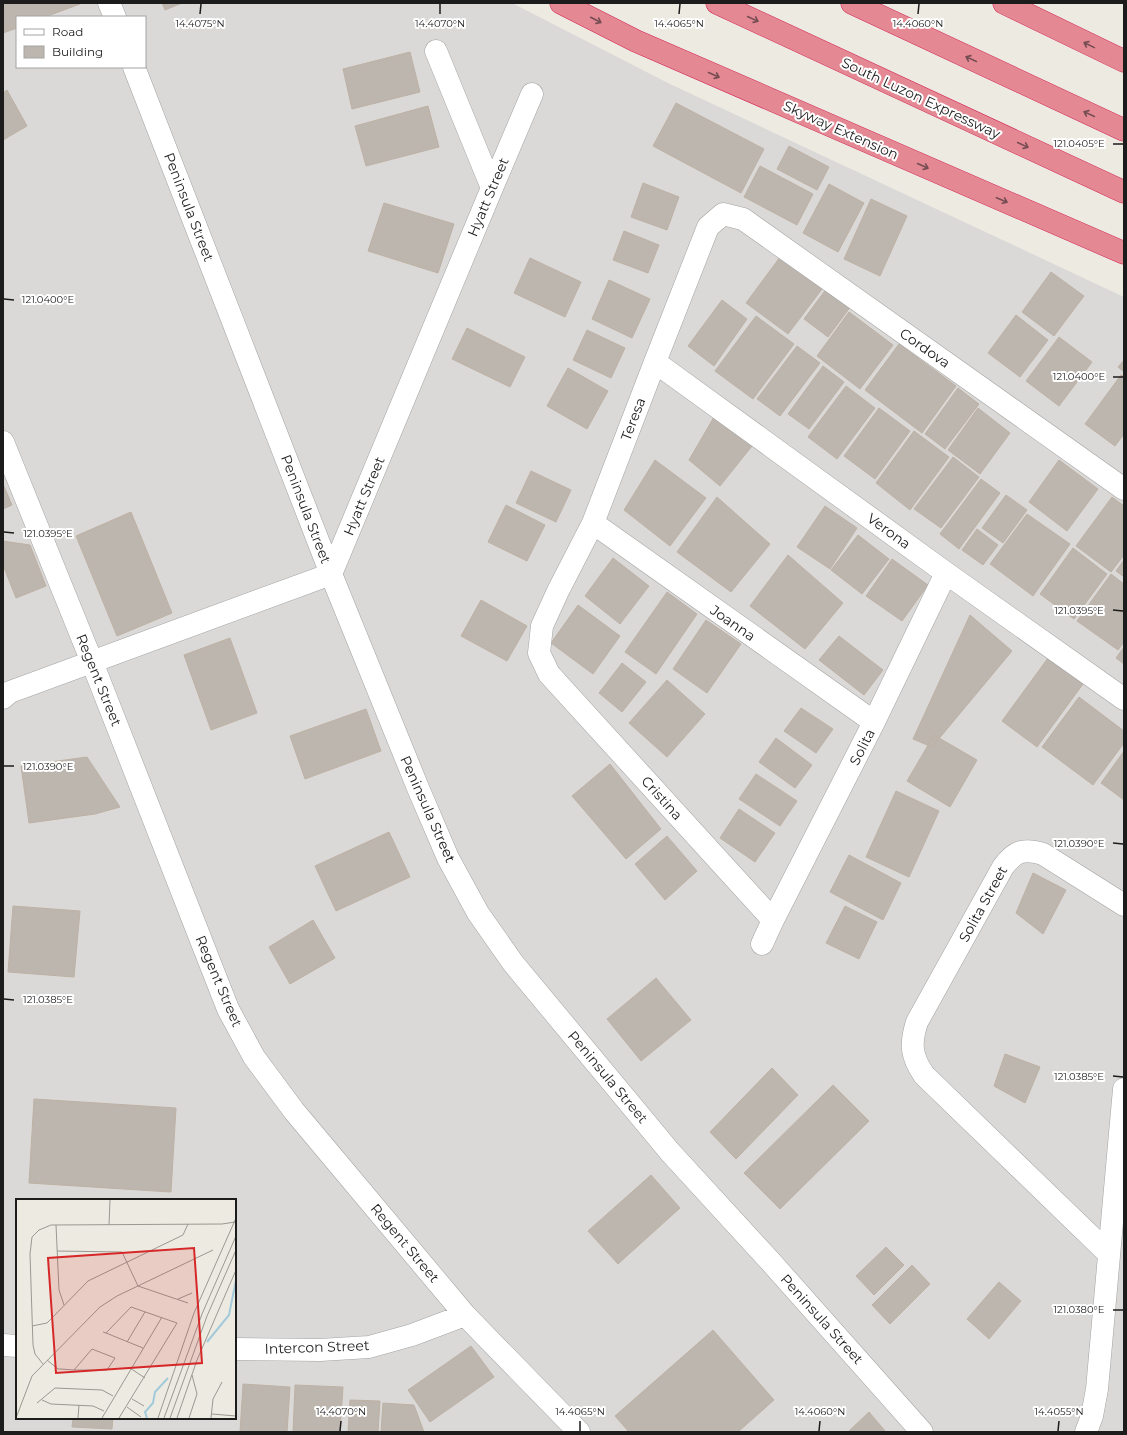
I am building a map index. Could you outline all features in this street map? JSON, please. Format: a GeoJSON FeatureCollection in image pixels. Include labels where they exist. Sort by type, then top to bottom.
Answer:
{"type":"FeatureCollection","features":[{"type":"Feature","properties":{"kind":"highway","name":"Skyway Extension"},"geometry":{"type":"LineString","coordinates":[[561,3],[636,41],[1124,253]]}},
{"type":"Feature","properties":{"kind":"highway","name":"South Luzon Expressway"},"geometry":{"type":"LineString","coordinates":[[718,3],[1124,192]]}},
{"type":"Feature","properties":{"kind":"highway"},"geometry":{"type":"LineString","coordinates":[[852,3],[1124,130]]}},
{"type":"Feature","properties":{"kind":"highway"},"geometry":{"type":"LineString","coordinates":[[1004,3],[1124,62]]}},
{"type":"Feature","properties":{"kind":"street"},"geometry":{"type":"LineString","coordinates":[[109,3],[115,16]]}},
{"type":"Feature","properties":{"kind":"street"},"geometry":{"type":"LineString","coordinates":[[436,51],[492,188]]}},
{"type":"Feature","properties":{"kind":"street","name":"Peninsula Street"},"geometry":{"type":"LineString","coordinates":[[134,68],[331,574],[448,858],[478,913],[513,963],[670,1152],[770,1261],[922,1432]]}},
{"type":"Feature","properties":{"kind":"street","name":"Hyatt Street"},"geometry":{"type":"LineString","coordinates":[[331,574],[532,94]]}},
{"type":"Feature","properties":{"kind":"street","name":"Teresa"},"geometry":{"type":"LineString","coordinates":[[539,653],[542,626],[593,523],[654,362],[708,227],[723,214]]}},
{"type":"Feature","properties":{"kind":"street","name":"Cordova"},"geometry":{"type":"LineString","coordinates":[[723,214],[742,219],[1124,489]]}},
{"type":"Feature","properties":{"kind":"street","name":"Verona"},"geometry":{"type":"LineString","coordinates":[[654,362],[946,573],[1124,699]]}},
{"type":"Feature","properties":{"kind":"street","name":"Regent Street"},"geometry":{"type":"LineString","coordinates":[[3,442],[92,662],[228,1008],[254,1058],[294,1111],[465,1315],[579,1432]]}},
{"type":"Feature","properties":{"kind":"street","name":"Joanna"},"geometry":{"type":"LineString","coordinates":[[593,523],[874,722]]}},
{"type":"Feature","properties":{"kind":"street","name":"Solita"},"geometry":{"type":"LineString","coordinates":[[773,920],[874,722],[946,573]]}},
{"type":"Feature","properties":{"kind":"street"},"geometry":{"type":"LineString","coordinates":[[3,698],[10,692],[331,574]]}},
{"type":"Feature","properties":{"kind":"street","name":"Cristina"},"geometry":{"type":"LineString","coordinates":[[539,653],[549,674],[773,920]]}},
{"type":"Feature","properties":{"kind":"street","name":"Solita Street"},"geometry":{"type":"LineString","coordinates":[[1110,1254],[924,1075],[916,1063],[912,1048],[913,1034],[917,1022],[1010,857],[1020,851],[1033,851],[1043,854],[1124,905]]}},
{"type":"Feature","properties":{"kind":"street"},"geometry":{"type":"LineString","coordinates":[[762,944],[773,920]]}},
{"type":"Feature","properties":{"kind":"street"},"geometry":{"type":"LineString","coordinates":[[1086,1432],[1092,1416],[1097,1389],[1124,1089]]}},
{"type":"Feature","properties":{"kind":"street","name":"Intercon Street"},"geometry":{"type":"LineString","coordinates":[[236,1349],[320,1350],[369,1347],[412,1335],[465,1315]]}},
{"type":"Feature","properties":{"kind":"street"},"geometry":{"type":"LineString","coordinates":[[3,1345],[16,1346]]}},
{"type":"Feature","properties":{"kind":"shaded area"},"geometry":{"type":"Polygon","coordinates":[[[3,3],[512,3],[670,84],[1124,297],[1124,1432],[3,1432],[3,3]]]}},
{"type":"Feature","properties":{"kind":"building"},"geometry":{"type":"Polygon","coordinates":[[[3,3],[80,3],[48,16],[16,16],[16,28],[3,33],[3,3]]]}},
{"type":"Feature","properties":{"kind":"building"},"geometry":{"type":"Polygon","coordinates":[[[162,3],[182,3],[165,10],[162,3]]]}},
{"type":"Feature","properties":{"kind":"building"},"geometry":{"type":"Polygon","coordinates":[[[410,52],[420,92],[352,109],[343,69],[410,52]]]}},
{"type":"Feature","properties":{"kind":"building"},"geometry":{"type":"Polygon","coordinates":[[[7,90],[27,126],[3,140],[3,93],[7,90]]]}},
{"type":"Feature","properties":{"kind":"building"},"geometry":{"type":"Polygon","coordinates":[[[676,103],[764,149],[741,193],[653,146],[676,103]]]}},
{"type":"Feature","properties":{"kind":"building"},"geometry":{"type":"Polygon","coordinates":[[[428,106],[439,147],[366,166],[355,126],[428,106]]]}},
{"type":"Feature","properties":{"kind":"building"},"geometry":{"type":"Polygon","coordinates":[[[789,146],[829,167],[817,190],[777,169],[789,146]]]}},
{"type":"Feature","properties":{"kind":"building"},"geometry":{"type":"Polygon","coordinates":[[[760,166],[813,194],[797,225],[744,197],[760,166]]]}},
{"type":"Feature","properties":{"kind":"building"},"geometry":{"type":"Polygon","coordinates":[[[643,183],[679,197],[667,230],[631,217],[643,183]]]}},
{"type":"Feature","properties":{"kind":"building"},"geometry":{"type":"Polygon","coordinates":[[[829,184],[864,203],[838,252],[803,233],[829,184]]]}},
{"type":"Feature","properties":{"kind":"building"},"geometry":{"type":"Polygon","coordinates":[[[871,199],[907,216],[880,276],[844,259],[871,199]]]}},
{"type":"Feature","properties":{"kind":"building"},"geometry":{"type":"Polygon","coordinates":[[[384,203],[454,224],[438,273],[368,251],[384,203]]]}},
{"type":"Feature","properties":{"kind":"building"},"geometry":{"type":"Polygon","coordinates":[[[624,231],[659,245],[648,273],[613,260],[624,231]]]}},
{"type":"Feature","properties":{"kind":"building"},"geometry":{"type":"Polygon","coordinates":[[[783,253],[825,285],[788,334],[746,303],[783,253]]]}},
{"type":"Feature","properties":{"kind":"building"},"geometry":{"type":"Polygon","coordinates":[[[530,258],[581,282],[565,317],[514,293],[530,258]]]}},
{"type":"Feature","properties":{"kind":"building"},"geometry":{"type":"Polygon","coordinates":[[[1051,272],[1084,296],[1054,336],[1022,312],[1051,272]]]}},
{"type":"Feature","properties":{"kind":"building"},"geometry":{"type":"Polygon","coordinates":[[[609,280],[650,299],[632,338],[592,319],[609,280]]]}},
{"type":"Feature","properties":{"kind":"building"},"geometry":{"type":"Polygon","coordinates":[[[827,288],[851,306],[828,337],[804,319],[827,288]]]}},
{"type":"Feature","properties":{"kind":"building"},"geometry":{"type":"Polygon","coordinates":[[[722,300],[747,319],[714,366],[688,346],[722,300]]]}},
{"type":"Feature","properties":{"kind":"building"},"geometry":{"type":"Polygon","coordinates":[[[849,312],[893,345],[860,389],[817,356],[849,312]]]}},
{"type":"Feature","properties":{"kind":"building"},"geometry":{"type":"Polygon","coordinates":[[[1016,315],[1048,340],[1020,377],[988,353],[1016,315]]]}},
{"type":"Feature","properties":{"kind":"building"},"geometry":{"type":"Polygon","coordinates":[[[756,316],[794,344],[753,399],[715,371],[756,316]]]}},
{"type":"Feature","properties":{"kind":"building"},"geometry":{"type":"Polygon","coordinates":[[[467,328],[525,357],[510,387],[452,359],[467,328]]]}},
{"type":"Feature","properties":{"kind":"building"},"geometry":{"type":"Polygon","coordinates":[[[587,330],[625,348],[611,378],[573,360],[587,330]]]}},
{"type":"Feature","properties":{"kind":"building"},"geometry":{"type":"Polygon","coordinates":[[[1059,337],[1092,362],[1059,406],[1026,381],[1059,337]]]}},
{"type":"Feature","properties":{"kind":"building"},"geometry":{"type":"Polygon","coordinates":[[[899,344],[956,386],[922,433],[865,390],[899,344]]]}},
{"type":"Feature","properties":{"kind":"building"},"geometry":{"type":"Polygon","coordinates":[[[797,346],[820,363],[780,416],[757,399],[797,346]]]}},
{"type":"Feature","properties":{"kind":"building"},"geometry":{"type":"Polygon","coordinates":[[[1124,360],[1124,372],[1118,367],[1124,360]]]}},
{"type":"Feature","properties":{"kind":"building"},"geometry":{"type":"Polygon","coordinates":[[[823,366],[844,382],[809,429],[788,414],[823,366]]]}},
{"type":"Feature","properties":{"kind":"building"},"geometry":{"type":"Polygon","coordinates":[[[568,368],[608,391],[587,429],[547,406],[568,368]]]}},
{"type":"Feature","properties":{"kind":"building"},"geometry":{"type":"Polygon","coordinates":[[[1121,375],[1124,377],[1124,434],[1115,446],[1085,424],[1121,375]]]}},
{"type":"Feature","properties":{"kind":"building"},"geometry":{"type":"Polygon","coordinates":[[[846,386],[875,408],[837,459],[808,437],[846,386]]]}},
{"type":"Feature","properties":{"kind":"building"},"geometry":{"type":"Polygon","coordinates":[[[958,388],[979,404],[945,449],[925,434],[958,388]]]}},
{"type":"Feature","properties":{"kind":"building"},"geometry":{"type":"Polygon","coordinates":[[[879,408],[910,431],[875,479],[844,456],[879,408]]]}},
{"type":"Feature","properties":{"kind":"building"},"geometry":{"type":"Polygon","coordinates":[[[978,408],[1010,433],[980,474],[948,450],[978,408]]]}},
{"type":"Feature","properties":{"kind":"building"},"geometry":{"type":"Polygon","coordinates":[[[714,417],[752,446],[720,486],[689,460],[714,417]]]}},
{"type":"Feature","properties":{"kind":"building"},"geometry":{"type":"Polygon","coordinates":[[[914,431],[949,457],[910,510],[876,483],[914,431]]]}},
{"type":"Feature","properties":{"kind":"building"},"geometry":{"type":"Polygon","coordinates":[[[953,457],[979,477],[941,528],[914,509],[953,457]]]}},
{"type":"Feature","properties":{"kind":"building"},"geometry":{"type":"Polygon","coordinates":[[[655,460],[706,498],[670,546],[624,510],[655,460]]]}},
{"type":"Feature","properties":{"kind":"building"},"geometry":{"type":"Polygon","coordinates":[[[1059,460],[1098,489],[1067,531],[1029,502],[1059,460]]]}},
{"type":"Feature","properties":{"kind":"building"},"geometry":{"type":"Polygon","coordinates":[[[531,471],[571,490],[556,522],[516,503],[531,471]]]}},
{"type":"Feature","properties":{"kind":"building"},"geometry":{"type":"Polygon","coordinates":[[[981,479],[1000,493],[959,549],[940,534],[981,479]]]}},
{"type":"Feature","properties":{"kind":"building"},"geometry":{"type":"Polygon","coordinates":[[[3,484],[12,505],[3,509],[3,484]]]}},
{"type":"Feature","properties":{"kind":"building"},"geometry":{"type":"Polygon","coordinates":[[[1006,495],[1027,510],[1003,543],[982,528],[1006,495]]]}},
{"type":"Feature","properties":{"kind":"building"},"geometry":{"type":"Polygon","coordinates":[[[717,497],[770,544],[731,592],[677,552],[717,497]]]}},
{"type":"Feature","properties":{"kind":"building"},"geometry":{"type":"Polygon","coordinates":[[[1112,497],[1124,506],[1124,555],[1111,572],[1076,546],[1112,497]]]}},
{"type":"Feature","properties":{"kind":"building"},"geometry":{"type":"Polygon","coordinates":[[[506,505],[545,525],[527,561],[488,542],[506,505]]]}},
{"type":"Feature","properties":{"kind":"building"},"geometry":{"type":"Polygon","coordinates":[[[825,506],[857,528],[830,569],[797,547],[825,506]]]}},
{"type":"Feature","properties":{"kind":"building"},"geometry":{"type":"Polygon","coordinates":[[[131,512],[172,613],[117,636],[76,536],[131,512]]]}},
{"type":"Feature","properties":{"kind":"building"},"geometry":{"type":"Polygon","coordinates":[[[1027,514],[1070,544],[1033,596],[990,564],[1027,514]]]}},
{"type":"Feature","properties":{"kind":"building"},"geometry":{"type":"Polygon","coordinates":[[[977,529],[998,545],[983,565],[962,550],[977,529]]]}},
{"type":"Feature","properties":{"kind":"building"},"geometry":{"type":"Polygon","coordinates":[[[858,535],[889,559],[862,594],[831,570],[858,535]]]}},
{"type":"Feature","properties":{"kind":"building"},"geometry":{"type":"Polygon","coordinates":[[[3,541],[30,545],[46,586],[16,598],[3,565],[3,541]]]}},
{"type":"Feature","properties":{"kind":"building"},"geometry":{"type":"Polygon","coordinates":[[[1073,548],[1107,574],[1074,619],[1040,594],[1073,548]]]}},
{"type":"Feature","properties":{"kind":"building"},"geometry":{"type":"Polygon","coordinates":[[[788,555],[843,603],[805,649],[750,606],[788,555]]]}},
{"type":"Feature","properties":{"kind":"building"},"geometry":{"type":"Polygon","coordinates":[[[613,558],[649,586],[620,624],[585,596],[613,558]]]}},
{"type":"Feature","properties":{"kind":"building"},"geometry":{"type":"Polygon","coordinates":[[[892,559],[928,585],[902,621],[866,596],[892,559]]]}},
{"type":"Feature","properties":{"kind":"building"},"geometry":{"type":"Polygon","coordinates":[[[1124,560],[1124,577],[1116,571],[1124,560]]]}},
{"type":"Feature","properties":{"kind":"building"},"geometry":{"type":"Polygon","coordinates":[[[1111,574],[1124,584],[1124,642],[1118,650],[1077,621],[1111,574]]]}},
{"type":"Feature","properties":{"kind":"building"},"geometry":{"type":"Polygon","coordinates":[[[667,592],[697,614],[656,674],[625,652],[667,592]]]}},
{"type":"Feature","properties":{"kind":"building"},"geometry":{"type":"Polygon","coordinates":[[[481,600],[527,626],[507,661],[461,636],[481,600]]]}},
{"type":"Feature","properties":{"kind":"building"},"geometry":{"type":"Polygon","coordinates":[[[578,605],[620,636],[593,674],[551,643],[578,605]]]}},
{"type":"Feature","properties":{"kind":"building"},"geometry":{"type":"Polygon","coordinates":[[[970,615],[1012,651],[932,747],[913,739],[970,615]]]}},
{"type":"Feature","properties":{"kind":"building"},"geometry":{"type":"Polygon","coordinates":[[[706,620],[741,644],[707,693],[673,669],[706,620]]]}},
{"type":"Feature","properties":{"kind":"building"},"geometry":{"type":"Polygon","coordinates":[[[839,636],[883,670],[864,695],[819,660],[839,636]]]}},
{"type":"Feature","properties":{"kind":"building"},"geometry":{"type":"Polygon","coordinates":[[[230,638],[257,713],[211,730],[184,655],[230,638]]]}},
{"type":"Feature","properties":{"kind":"building"},"geometry":{"type":"Polygon","coordinates":[[[1124,647],[1124,664],[1116,658],[1124,647]]]}},
{"type":"Feature","properties":{"kind":"building"},"geometry":{"type":"Polygon","coordinates":[[[1048,658],[1083,684],[1037,747],[1002,721],[1048,658]]]}},
{"type":"Feature","properties":{"kind":"building"},"geometry":{"type":"Polygon","coordinates":[[[622,663],[646,682],[622,712],[599,693],[622,663]]]}},
{"type":"Feature","properties":{"kind":"building"},"geometry":{"type":"Polygon","coordinates":[[[667,680],[705,714],[667,757],[629,723],[667,680]]]}},
{"type":"Feature","properties":{"kind":"building"},"geometry":{"type":"Polygon","coordinates":[[[1079,697],[1124,731],[1124,743],[1093,785],[1042,747],[1079,697]]]}},
{"type":"Feature","properties":{"kind":"building"},"geometry":{"type":"Polygon","coordinates":[[[801,708],[833,729],[816,753],[784,731],[801,708]]]}},
{"type":"Feature","properties":{"kind":"building"},"geometry":{"type":"Polygon","coordinates":[[[366,709],[381,751],[305,779],[290,736],[366,709]]]}},
{"type":"Feature","properties":{"kind":"building"},"geometry":{"type":"Polygon","coordinates":[[[934,735],[977,760],[950,807],[907,781],[934,735]]]}},
{"type":"Feature","properties":{"kind":"building"},"geometry":{"type":"Polygon","coordinates":[[[776,738],[812,765],[795,788],[759,762],[776,738]]]}},
{"type":"Feature","properties":{"kind":"building"},"geometry":{"type":"Polygon","coordinates":[[[1124,751],[1124,800],[1101,783],[1124,751]]]}},
{"type":"Feature","properties":{"kind":"building"},"geometry":{"type":"Polygon","coordinates":[[[87,757],[120,807],[95,814],[29,823],[21,766],[87,757]]]}},
{"type":"Feature","properties":{"kind":"building"},"geometry":{"type":"Polygon","coordinates":[[[610,764],[661,829],[626,859],[572,796],[610,764]]]}},
{"type":"Feature","properties":{"kind":"building"},"geometry":{"type":"Polygon","coordinates":[[[756,774],[797,801],[780,826],[739,799],[756,774]]]}},
{"type":"Feature","properties":{"kind":"building"},"geometry":{"type":"Polygon","coordinates":[[[896,791],[939,811],[909,877],[866,857],[896,791]]]}},
{"type":"Feature","properties":{"kind":"building"},"geometry":{"type":"Polygon","coordinates":[[[739,809],[775,833],[755,862],[720,838],[739,809]]]}},
{"type":"Feature","properties":{"kind":"building"},"geometry":{"type":"Polygon","coordinates":[[[389,832],[410,877],[336,911],[315,866],[389,832]]]}},
{"type":"Feature","properties":{"kind":"building"},"geometry":{"type":"Polygon","coordinates":[[[667,836],[697,871],[665,900],[635,864],[667,836]]]}},
{"type":"Feature","properties":{"kind":"building"},"geometry":{"type":"Polygon","coordinates":[[[849,855],[901,883],[883,920],[830,892],[849,855]]]}},
{"type":"Feature","properties":{"kind":"building"},"geometry":{"type":"Polygon","coordinates":[[[1033,873],[1066,890],[1043,934],[1016,913],[1033,873]]]}},
{"type":"Feature","properties":{"kind":"building"},"geometry":{"type":"Polygon","coordinates":[[[13,906],[80,911],[74,977],[8,972],[13,906]]]}},
{"type":"Feature","properties":{"kind":"building"},"geometry":{"type":"Polygon","coordinates":[[[845,906],[877,922],[859,959],[826,943],[845,906]]]}},
{"type":"Feature","properties":{"kind":"building"},"geometry":{"type":"Polygon","coordinates":[[[313,920],[335,958],[290,984],[269,947],[313,920]]]}},
{"type":"Feature","properties":{"kind":"building"},"geometry":{"type":"Polygon","coordinates":[[[656,978],[691,1020],[641,1061],[607,1019],[656,978]]]}},
{"type":"Feature","properties":{"kind":"building"},"geometry":{"type":"Polygon","coordinates":[[[1005,1054],[1040,1067],[1025,1103],[994,1086],[1005,1054]]]}},
{"type":"Feature","properties":{"kind":"building"},"geometry":{"type":"Polygon","coordinates":[[[772,1068],[798,1095],[736,1159],[710,1132],[772,1068]]]}},
{"type":"Feature","properties":{"kind":"building"},"geometry":{"type":"Polygon","coordinates":[[[833,1085],[869,1121],[780,1209],[744,1173],[833,1085]]]}},
{"type":"Feature","properties":{"kind":"building"},"geometry":{"type":"Polygon","coordinates":[[[34,1099],[176,1108],[171,1192],[29,1183],[34,1099]]]}},
{"type":"Feature","properties":{"kind":"building"},"geometry":{"type":"Polygon","coordinates":[[[651,1175],[680,1208],[618,1264],[588,1231],[651,1175]]]}},
{"type":"Feature","properties":{"kind":"building"},"geometry":{"type":"Polygon","coordinates":[[[886,1247],[904,1265],[874,1295],[856,1276],[886,1247]]]}},
{"type":"Feature","properties":{"kind":"building"},"geometry":{"type":"Polygon","coordinates":[[[912,1265],[930,1284],[890,1324],[872,1305],[912,1265]]]}},
{"type":"Feature","properties":{"kind":"building"},"geometry":{"type":"Polygon","coordinates":[[[999,1282],[1021,1301],[989,1339],[967,1319],[999,1282]]]}},
{"type":"Feature","properties":{"kind":"building"},"geometry":{"type":"Polygon","coordinates":[[[713,1330],[774,1400],[738,1432],[629,1432],[615,1416],[713,1330]]]}},
{"type":"Feature","properties":{"kind":"building"},"geometry":{"type":"Polygon","coordinates":[[[471,1346],[494,1377],[430,1422],[408,1390],[471,1346]]]}},
{"type":"Feature","properties":{"kind":"building"},"geometry":{"type":"Polygon","coordinates":[[[243,1384],[290,1387],[287,1432],[240,1432],[243,1384]]]}},
{"type":"Feature","properties":{"kind":"building"},"geometry":{"type":"Polygon","coordinates":[[[295,1385],[343,1387],[340,1432],[293,1432],[295,1385]]]}},
{"type":"Feature","properties":{"kind":"building"},"geometry":{"type":"Polygon","coordinates":[[[350,1400],[380,1401],[378,1432],[348,1432],[350,1400]]]}},
{"type":"Feature","properties":{"kind":"building"},"geometry":{"type":"Polygon","coordinates":[[[383,1403],[414,1405],[424,1432],[381,1432],[383,1403]]]}},
{"type":"Feature","properties":{"kind":"building"},"geometry":{"type":"Polygon","coordinates":[[[869,1412],[886,1432],[848,1432],[869,1412]]]}},
{"type":"Feature","properties":{"kind":"building"},"geometry":{"type":"Polygon","coordinates":[[[73,1419],[113,1419],[112,1429],[72,1427],[73,1419]]]}}]}
